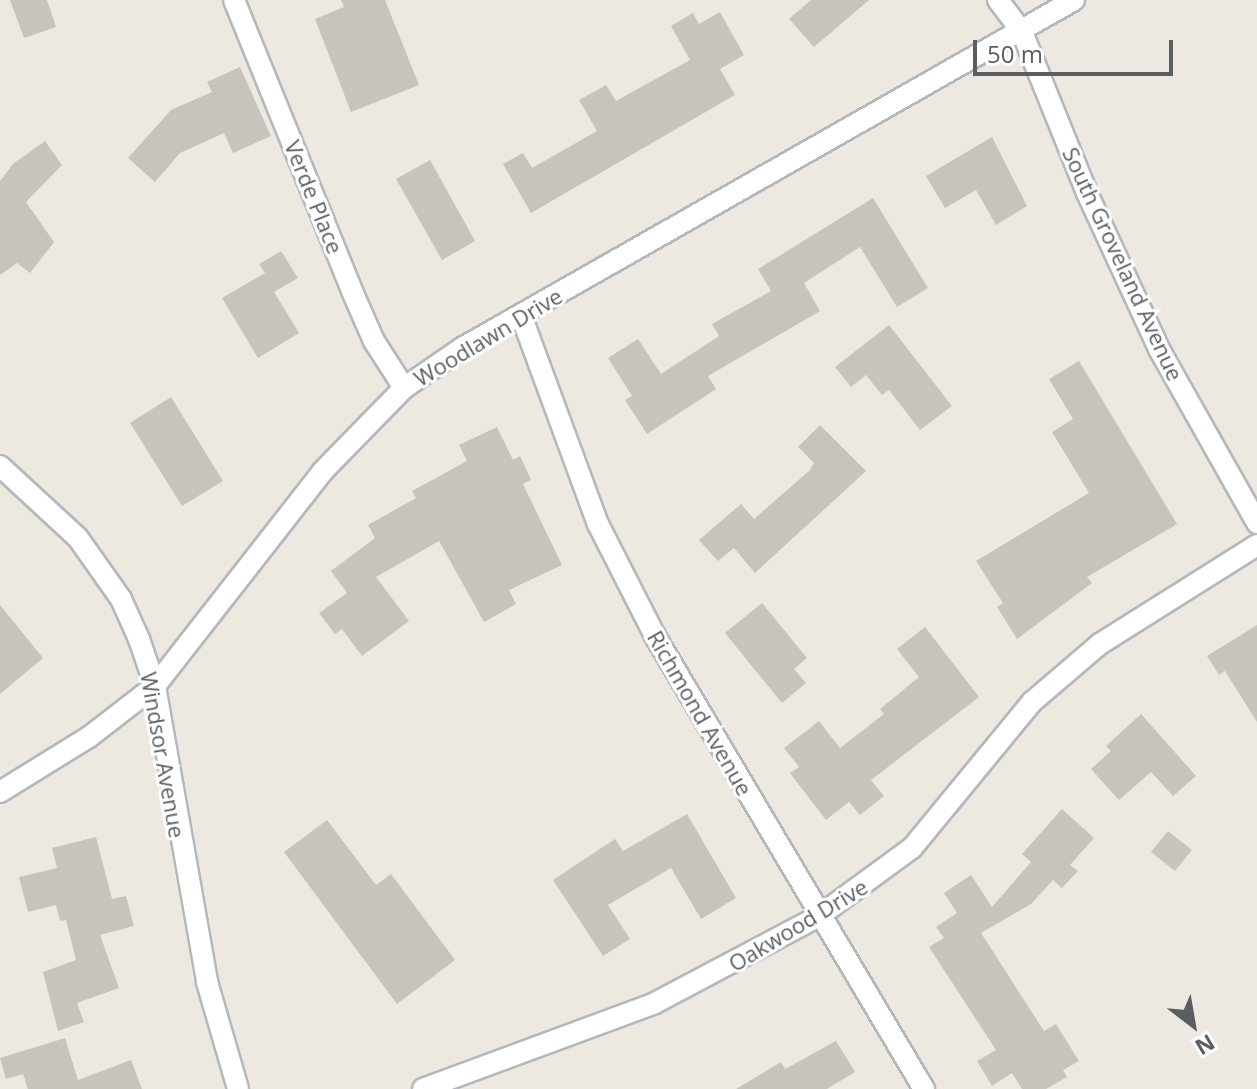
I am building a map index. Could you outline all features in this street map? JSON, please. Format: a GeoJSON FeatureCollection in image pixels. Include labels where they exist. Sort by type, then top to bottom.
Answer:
{"type":"FeatureCollection","features":[{"type":"Feature","properties":{"kind":"street","name":"Verde Place"},"geometry":{"type":"LineString","coordinates":[[234,0],[352,291],[404,388]]}},
{"type":"Feature","properties":{"kind":"street","name":"South Groveland Avenue"},"geometry":{"type":"LineString","coordinates":[[998,0],[1022,32],[1123,275],[1257,523]]}},
{"type":"Feature","properties":{"kind":"street","name":"Woodlawn Drive"},"geometry":{"type":"LineString","coordinates":[[0,792],[89,737],[155,686],[322,472],[404,388],[521,315],[1074,0]]}},
{"type":"Feature","properties":{"kind":"street","name":"Richmond Avenue"},"geometry":{"type":"LineString","coordinates":[[521,315],[605,538],[655,636],[924,1089]]}},
{"type":"Feature","properties":{"kind":"street","name":"Windsor Avenue"},"geometry":{"type":"LineString","coordinates":[[0,466],[48,507],[99,565],[121,599],[155,686],[207,982],[238,1089]]}},
{"type":"Feature","properties":{"kind":"street","name":"Oakwood Drive"},"geometry":{"type":"LineString","coordinates":[[423,1089],[655,1003],[819,916],[912,848],[992,745],[1054,683],[1100,644],[1257,545]]}},
{"type":"Feature","properties":{"kind":"building"},"geometry":{"type":"Polygon","coordinates":[[[10,0],[47,0],[56,27],[24,38],[10,0]]]}},
{"type":"Feature","properties":{"kind":"building"},"geometry":{"type":"Polygon","coordinates":[[[341,0],[385,0],[419,85],[351,112],[315,19],[344,7],[341,0]]]}},
{"type":"Feature","properties":{"kind":"building"},"geometry":{"type":"Polygon","coordinates":[[[811,0],[869,0],[814,47],[789,19],[811,0]]]}},
{"type":"Feature","properties":{"kind":"building"},"geometry":{"type":"Polygon","coordinates":[[[720,12],[744,55],[720,69],[735,95],[531,213],[503,164],[523,153],[532,168],[597,131],[579,100],[606,85],[616,101],[690,60],[671,26],[693,13],[699,24],[720,12]]]}},
{"type":"Feature","properties":{"kind":"building"},"geometry":{"type":"Polygon","coordinates":[[[240,67],[271,136],[233,153],[224,133],[180,153],[155,182],[128,158],[171,110],[212,92],[207,82],[240,67]]]}},
{"type":"Feature","properties":{"kind":"building"},"geometry":{"type":"Polygon","coordinates":[[[992,137],[1027,206],[996,225],[976,190],[945,208],[926,176],[992,137]]]}},
{"type":"Feature","properties":{"kind":"building"},"geometry":{"type":"Polygon","coordinates":[[[45,141],[62,165],[26,202],[54,242],[30,273],[17,263],[0,275],[0,181],[13,164],[45,141]]]}},
{"type":"Feature","properties":{"kind":"building"},"geometry":{"type":"Polygon","coordinates":[[[430,160],[475,241],[442,260],[396,179],[430,160]]]}},
{"type":"Feature","properties":{"kind":"building"},"geometry":{"type":"Polygon","coordinates":[[[873,198],[928,288],[897,307],[860,247],[804,283],[820,311],[708,376],[716,389],[647,434],[625,400],[632,396],[608,358],[638,339],[661,374],[719,336],[712,324],[771,291],[758,269],[873,198]]]}},
{"type":"Feature","properties":{"kind":"building"},"geometry":{"type":"Polygon","coordinates":[[[281,251],[298,278],[274,292],[299,333],[258,358],[222,298],[265,273],[259,264],[281,251]]]}},
{"type":"Feature","properties":{"kind":"building"},"geometry":{"type":"Polygon","coordinates":[[[889,325],[952,406],[920,430],[889,390],[882,395],[866,375],[851,387],[835,367],[889,325]]]}},
{"type":"Feature","properties":{"kind":"building"},"geometry":{"type":"Polygon","coordinates":[[[1079,361],[1177,524],[1087,577],[1092,583],[1017,639],[997,607],[1003,603],[976,561],[1089,493],[1052,432],[1073,419],[1049,379],[1079,361]]]}},
{"type":"Feature","properties":{"kind":"building"},"geometry":{"type":"Polygon","coordinates":[[[171,397],[223,481],[182,506],[130,423],[171,397]]]}},
{"type":"Feature","properties":{"kind":"building"},"geometry":{"type":"Polygon","coordinates":[[[820,425],[866,471],[755,573],[734,548],[718,561],[699,540],[741,504],[754,519],[810,470],[814,463],[798,447],[820,425]]]}},
{"type":"Feature","properties":{"kind":"building"},"geometry":{"type":"Polygon","coordinates":[[[497,427],[513,460],[520,456],[531,480],[523,484],[562,565],[509,590],[516,604],[484,622],[439,541],[376,577],[409,621],[362,656],[342,629],[335,634],[319,613],[347,593],[331,571],[375,538],[368,525],[416,498],[412,491],[467,461],[459,445],[497,427]]]}},
{"type":"Feature","properties":{"kind":"building"},"geometry":{"type":"Polygon","coordinates":[[[762,603],[807,658],[794,669],[806,683],[782,703],[725,633],[762,603]]]}},
{"type":"Feature","properties":{"kind":"building"},"geometry":{"type":"Polygon","coordinates":[[[0,605],[43,658],[0,694],[0,605]]]}},
{"type":"Feature","properties":{"kind":"building"},"geometry":{"type":"Polygon","coordinates":[[[1257,625],[1257,722],[1225,671],[1219,675],[1207,656],[1257,625]]]}},
{"type":"Feature","properties":{"kind":"building"},"geometry":{"type":"Polygon","coordinates":[[[925,627],[979,697],[871,780],[884,796],[860,815],[849,802],[826,820],[790,773],[799,767],[784,748],[819,721],[840,748],[884,714],[880,709],[919,677],[897,649],[925,627]]]}},
{"type":"Feature","properties":{"kind":"building"},"geometry":{"type":"Polygon","coordinates":[[[1141,714],[1196,776],[1173,796],[1151,772],[1119,800],[1091,769],[1111,751],[1106,746],[1141,714]]]}},
{"type":"Feature","properties":{"kind":"building"},"geometry":{"type":"Polygon","coordinates":[[[1062,809],[1094,838],[1070,865],[1078,871],[1062,888],[1053,880],[1031,904],[981,933],[1044,1031],[1056,1024],[1079,1061],[1063,1070],[1067,1077],[1046,1089],[1022,1089],[1012,1073],[992,1086],[977,1061],[996,1050],[929,947],[944,938],[936,927],[957,913],[944,893],[971,875],[992,907],[1031,862],[1022,854],[1062,809]]]}},
{"type":"Feature","properties":{"kind":"building"},"geometry":{"type":"Polygon","coordinates":[[[687,814],[736,898],[701,919],[671,868],[608,905],[630,939],[603,956],[553,880],[615,839],[623,851],[687,814]]]}},
{"type":"Feature","properties":{"kind":"building"},"geometry":{"type":"Polygon","coordinates":[[[327,820],[376,885],[391,874],[455,960],[397,1004],[284,852],[327,820]]]}},
{"type":"Feature","properties":{"kind":"building"},"geometry":{"type":"Polygon","coordinates":[[[1168,831],[1192,850],[1175,871],[1151,852],[1168,831]]]}},
{"type":"Feature","properties":{"kind":"building"},"geometry":{"type":"Polygon","coordinates":[[[96,837],[112,899],[126,896],[134,926],[100,935],[119,988],[77,1003],[84,1022],[58,1031],[43,972],[76,960],[66,920],[60,921],[56,905],[28,912],[19,877],[57,868],[52,848],[96,837]]]}},
{"type":"Feature","properties":{"kind":"building"},"geometry":{"type":"Polygon","coordinates":[[[65,1038],[78,1080],[131,1060],[142,1089],[28,1089],[23,1074],[6,1079],[0,1058],[65,1038]]]}},
{"type":"Feature","properties":{"kind":"building"},"geometry":{"type":"Polygon","coordinates":[[[836,1041],[855,1072],[827,1089],[736,1089],[781,1062],[785,1069],[836,1041]]]}}]}
